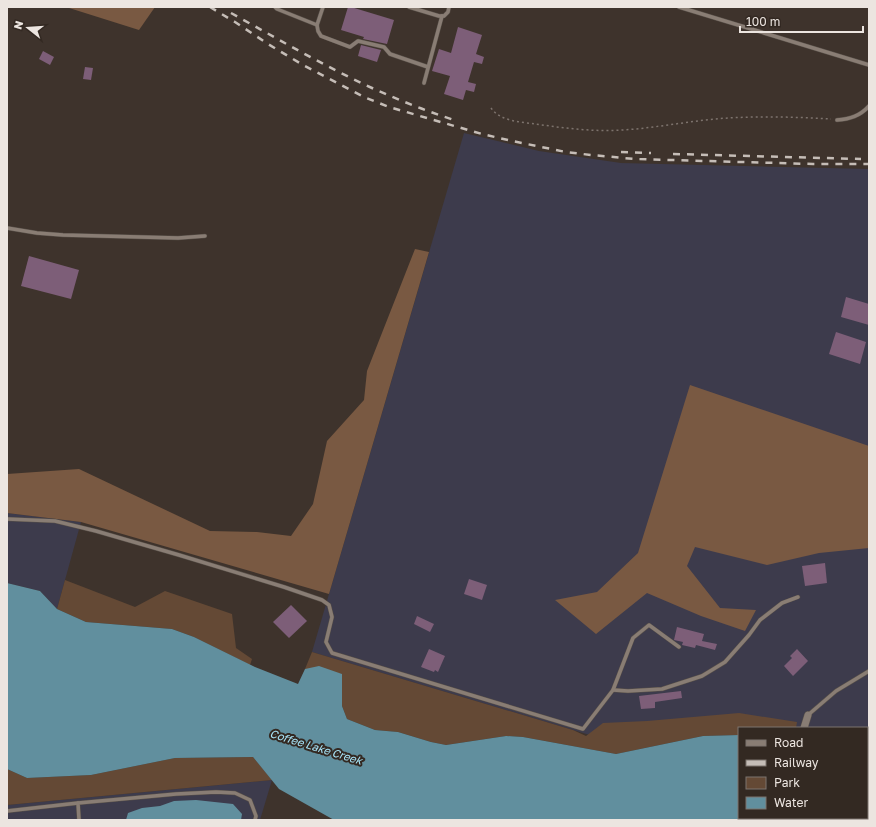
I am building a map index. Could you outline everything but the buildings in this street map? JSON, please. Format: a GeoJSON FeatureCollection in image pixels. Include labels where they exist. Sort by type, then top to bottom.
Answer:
{"type":"FeatureCollection","features":[{"type":"Feature","properties":{"kind":"street"},"geometry":{"type":"LineString","coordinates":[[804,727],[808,715]]}},
{"type":"Feature","properties":{"kind":"lane"},"geometry":{"type":"LineString","coordinates":[[275,7],[317,25]]}},
{"type":"Feature","properties":{"kind":"lane"},"geometry":{"type":"LineString","coordinates":[[323,7],[317,25],[321,36],[350,47],[358,41],[384,47],[390,54],[428,67]]}},
{"type":"Feature","properties":{"kind":"lane"},"geometry":{"type":"LineString","coordinates":[[409,7],[439,16],[444,16],[448,12],[449,7]]}},
{"type":"Feature","properties":{"kind":"lane"},"geometry":{"type":"LineString","coordinates":[[679,7],[869,65]]}},
{"type":"Feature","properties":{"kind":"lane"},"geometry":{"type":"LineString","coordinates":[[424,83],[442,16]]}},
{"type":"Feature","properties":{"kind":"lane"},"geometry":{"type":"LineString","coordinates":[[837,120],[852,118],[866,110],[869,106]]}},
{"type":"Feature","properties":{"kind":"lane"},"geometry":{"type":"LineString","coordinates":[[7,228],[37,233],[63,235],[178,238],[205,236]]}},
{"type":"Feature","properties":{"kind":"lane"},"geometry":{"type":"LineString","coordinates":[[7,519],[55,521],[179,555],[269,582],[322,600],[329,605],[332,617],[326,642],[332,653],[583,729],[613,690],[633,638],[649,625],[679,647]]}},
{"type":"Feature","properties":{"kind":"lane"},"geometry":{"type":"LineString","coordinates":[[613,690],[628,691],[662,689],[702,676],[725,662],[760,620],[782,603],[798,597]]}},
{"type":"Feature","properties":{"kind":"lane"},"geometry":{"type":"LineString","coordinates":[[808,715],[836,691],[869,671]]}},
{"type":"Feature","properties":{"kind":"lane"},"geometry":{"type":"LineString","coordinates":[[7,811],[176,794],[216,792],[235,793],[250,800],[256,816],[255,820]]}},
{"type":"Feature","properties":{"kind":"lane"},"geometry":{"type":"LineString","coordinates":[[78,803],[79,820]]}},
{"type":"Feature","properties":{"kind":"path"},"geometry":{"type":"LineString","coordinates":[[491,108],[499,115],[518,122],[587,130],[617,130],[727,118],[793,117],[837,120]]}},
{"type":"Feature","properties":{"kind":"shaded area"},"geometry":{"type":"Polygon","coordinates":[[[66,7],[155,7],[139,30],[66,7]]]}},
{"type":"Feature","properties":{"kind":"shaded area"},"geometry":{"type":"Polygon","coordinates":[[[464,133],[539,151],[621,163],[869,169],[869,762],[868,727],[756,727],[749,725],[593,736],[312,652],[464,133]]]}},
{"type":"Feature","properties":{"kind":"shaded area"},"geometry":{"type":"Polygon","coordinates":[[[415,249],[429,252],[329,594],[81,522],[7,513],[7,474],[79,469],[210,531],[257,532],[291,536],[313,504],[327,441],[364,400],[367,371],[415,249]]]}},
{"type":"Feature","properties":{"kind":"shaded area"},"geometry":{"type":"Polygon","coordinates":[[[690,385],[869,446],[869,548],[819,553],[767,565],[695,547],[687,566],[720,608],[756,610],[745,631],[701,616],[647,593],[596,634],[555,600],[597,592],[638,553],[690,385]]]}},
{"type":"Feature","properties":{"kind":"shaded area"},"geometry":{"type":"Polygon","coordinates":[[[7,513],[81,522],[57,609],[40,591],[7,583],[7,513]]]}},
{"type":"Feature","properties":{"kind":"shaded area"},"geometry":{"type":"Polygon","coordinates":[[[272,780],[260,820],[7,820],[7,805],[272,780]]]}},
{"type":"Feature","properties":{"kind":"green space"},"geometry":{"type":"Polygon","coordinates":[[[65,580],[135,607],[165,591],[232,614],[236,648],[252,659],[250,665],[194,637],[172,629],[86,622],[57,609],[65,580]]]}},
{"type":"Feature","properties":{"kind":"green space"},"geometry":{"type":"Polygon","coordinates":[[[312,652],[573,730],[586,736],[603,723],[647,721],[739,713],[797,722],[796,727],[738,727],[738,735],[703,736],[616,754],[523,737],[506,736],[446,745],[398,732],[375,730],[347,719],[342,706],[342,674],[305,669],[312,652]]]}},
{"type":"Feature","properties":{"kind":"green space"},"geometry":{"type":"Polygon","coordinates":[[[253,757],[272,780],[7,805],[7,769],[27,778],[91,775],[175,758],[253,757]]]}},
{"type":"Feature","properties":{"kind":"green space"},"geometry":{"type":"Polygon","coordinates":[[[869,762],[869,820],[781,820],[868,819],[869,762]]]}},
{"type":"Feature","properties":{"kind":"water","name":"Coffee Lake Creek"},"geometry":{"type":"Polygon","coordinates":[[[7,583],[40,591],[57,609],[86,622],[172,629],[194,637],[255,667],[298,684],[305,669],[319,666],[342,674],[342,706],[347,719],[375,730],[398,732],[431,742],[446,745],[506,736],[523,737],[616,754],[703,736],[738,735],[738,819],[772,820],[334,820],[279,789],[253,757],[175,758],[91,775],[27,778],[7,769],[7,583]]]}},
{"type":"Feature","properties":{"kind":"water"},"geometry":{"type":"Polygon","coordinates":[[[196,800],[233,804],[242,814],[241,820],[126,820],[128,813],[142,808],[160,806],[174,801],[196,800]]]}},
{"type":"Feature","properties":{"kind":"railway"},"geometry":{"type":"LineString","coordinates":[[210,7],[303,65],[364,97],[389,107],[482,134],[566,152],[635,159],[869,164]]}},
{"type":"Feature","properties":{"kind":"railway"},"geometry":{"type":"LineString","coordinates":[[231,13],[354,80],[402,101],[454,120]]}},
{"type":"Feature","properties":{"kind":"railway"},"geometry":{"type":"LineString","coordinates":[[621,152],[651,153]]}},
{"type":"Feature","properties":{"kind":"railway"},"geometry":{"type":"LineString","coordinates":[[673,154],[861,159]]}}]}
